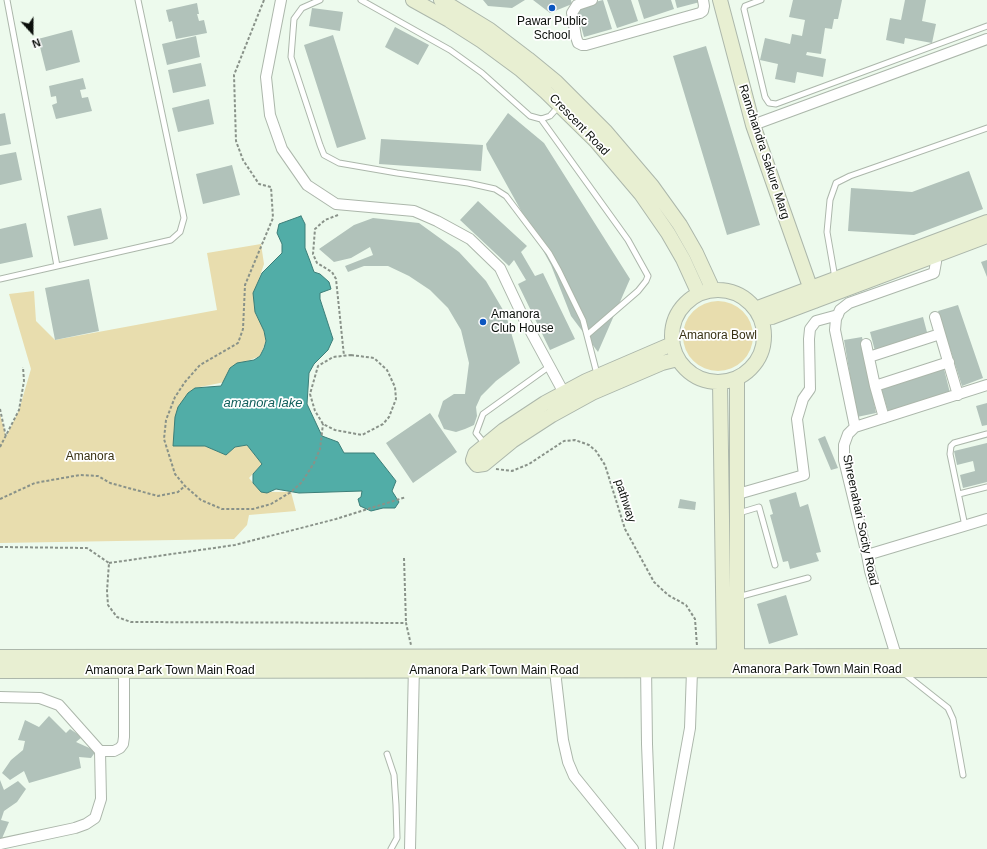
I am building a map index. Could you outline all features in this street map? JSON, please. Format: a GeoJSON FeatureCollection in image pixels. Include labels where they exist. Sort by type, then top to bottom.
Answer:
{"type":"FeatureCollection","features":[{"type":"Feature","properties":{"kind":"main road","name":"Crescent Road"},"geometry":{"type":"LineString","coordinates":[[412,0],[449,20],[482,41],[520,69],[560,105],[596,141],[641,194],[668,233],[684,259],[700,294]]}},
{"type":"Feature","properties":{"kind":"main road","name":"Crescent Road"},"geometry":{"type":"LineString","coordinates":[[442,0],[490,30],[528,59],[556,82],[606,132],[652,186],[680,225],[696,253],[713,290]]}},
{"type":"Feature","properties":{"kind":"main road","name":"Ramchandra Sakure Marg"},"geometry":{"type":"LineString","coordinates":[[720,0],[753,125],[813,295]]}},
{"type":"Feature","properties":{"kind":"main road"},"geometry":{"type":"LineString","coordinates":[[932,250],[987,222]]}},
{"type":"Feature","properties":{"kind":"main road"},"geometry":{"type":"LineString","coordinates":[[758,314],[932,250],[987,236]]}},
{"type":"Feature","properties":{"kind":"main road"},"geometry":{"type":"LineString","coordinates":[[813,295],[835,279],[872,272]]}},
{"type":"Feature","properties":{"kind":"main road"},"geometry":{"type":"LineString","coordinates":[[713,290],[736,294],[744,298],[758,314],[764,337],[760,354],[750,369],[737,379],[720,382],[708,381],[691,374],[678,358],[672,344],[673,326],[676,318],[686,303],[700,294],[713,290]]}},
{"type":"Feature","properties":{"kind":"main road"},"geometry":{"type":"LineString","coordinates":[[672,344],[597,376],[564,393],[504,430],[476,454],[473,460],[476,465],[484,464],[512,441],[552,415],[592,393],[662,363],[678,358]]}},
{"type":"Feature","properties":{"kind":"main road"},"geometry":{"type":"LineString","coordinates":[[731,657],[737,598],[737,379]]}},
{"type":"Feature","properties":{"kind":"main road"},"geometry":{"type":"LineString","coordinates":[[720,382],[731,657]]}},
{"type":"Feature","properties":{"kind":"main road","name":"Amanora Park Town Main Road"},"geometry":{"type":"LineString","coordinates":[[0,671],[124,671],[414,664],[555,670],[646,664],[697,657],[987,656]]}},
{"type":"Feature","properties":{"kind":"main road","name":"Amanora Park Town Main Road"},"geometry":{"type":"LineString","coordinates":[[0,657],[414,664],[646,664],[692,671],[987,670]]}},
{"type":"Feature","properties":{"kind":"street"},"geometry":{"type":"LineString","coordinates":[[281,0],[266,77],[270,115],[282,149],[307,185],[336,204],[414,211],[437,221],[470,239],[500,268],[525,321],[564,393]]}},
{"type":"Feature","properties":{"kind":"street"},"geometry":{"type":"LineString","coordinates":[[592,0],[577,5],[572,14],[578,43],[586,46],[700,13],[703,11],[704,6],[702,0]]}},
{"type":"Feature","properties":{"kind":"street"},"geometry":{"type":"LineString","coordinates":[[753,125],[987,39]]}},
{"type":"Feature","properties":{"kind":"street"},"geometry":{"type":"LineString","coordinates":[[932,250],[936,262],[934,273],[849,303],[840,310],[835,330],[855,427],[987,386]]}},
{"type":"Feature","properties":{"kind":"street"},"geometry":{"type":"LineString","coordinates":[[872,272],[879,292]]}},
{"type":"Feature","properties":{"kind":"street"},"geometry":{"type":"LineString","coordinates":[[738,494],[804,475],[797,419],[803,399],[810,389],[810,329],[816,321],[838,315]]}},
{"type":"Feature","properties":{"kind":"street"},"geometry":{"type":"LineString","coordinates":[[935,317],[958,395]]}},
{"type":"Feature","properties":{"kind":"street"},"geometry":{"type":"LineString","coordinates":[[869,357],[940,334]]}},
{"type":"Feature","properties":{"kind":"street"},"geometry":{"type":"LineString","coordinates":[[866,344],[884,418]]}},
{"type":"Feature","properties":{"kind":"street"},"geometry":{"type":"LineString","coordinates":[[875,386],[949,362]]}},
{"type":"Feature","properties":{"kind":"street","name":"Shreenahari Socity Road"},"geometry":{"type":"LineString","coordinates":[[855,427],[848,434],[844,460],[870,571],[895,656],[902,670]]}},
{"type":"Feature","properties":{"kind":"street"},"geometry":{"type":"LineString","coordinates":[[867,555],[987,519]]}},
{"type":"Feature","properties":{"kind":"street"},"geometry":{"type":"LineString","coordinates":[[410,849],[414,664]]}},
{"type":"Feature","properties":{"kind":"street"},"geometry":{"type":"LineString","coordinates":[[646,664],[646,744],[651,849]]}},
{"type":"Feature","properties":{"kind":"street"},"geometry":{"type":"LineString","coordinates":[[555,670],[563,740],[568,762],[574,776],[633,849]]}},
{"type":"Feature","properties":{"kind":"street"},"geometry":{"type":"LineString","coordinates":[[100,751],[114,751],[120,748],[123,744],[124,671]]}},
{"type":"Feature","properties":{"kind":"street"},"geometry":{"type":"LineString","coordinates":[[668,849],[690,728],[692,671]]}},
{"type":"Feature","properties":{"kind":"street"},"geometry":{"type":"LineString","coordinates":[[0,697],[40,698],[59,705],[100,751],[101,799],[95,818],[75,828],[0,844]]}},
{"type":"Feature","properties":{"kind":"lane"},"geometry":{"type":"LineString","coordinates":[[7,0],[57,266]]}},
{"type":"Feature","properties":{"kind":"lane"},"geometry":{"type":"LineString","coordinates":[[0,279],[171,240],[180,232],[184,218],[138,0]]}},
{"type":"Feature","properties":{"kind":"lane"},"geometry":{"type":"LineString","coordinates":[[320,0],[302,8],[294,19],[292,57],[324,155],[340,163],[397,174],[468,183],[495,189],[506,196],[556,265],[583,320],[597,376]]}},
{"type":"Feature","properties":{"kind":"lane"},"geometry":{"type":"LineString","coordinates":[[361,0],[450,50],[482,73],[521,110],[530,116],[541,119],[550,116],[560,105]]}},
{"type":"Feature","properties":{"kind":"lane"},"geometry":{"type":"LineString","coordinates":[[761,0],[745,6],[744,14],[765,97],[769,102],[776,104],[987,26]]}},
{"type":"Feature","properties":{"kind":"lane"},"geometry":{"type":"LineString","coordinates":[[541,119],[628,240],[648,276],[638,290],[587,334]]}},
{"type":"Feature","properties":{"kind":"lane"},"geometry":{"type":"LineString","coordinates":[[835,279],[827,232],[830,200],[836,183],[850,176],[987,128]]}},
{"type":"Feature","properties":{"kind":"lane"},"geometry":{"type":"LineString","coordinates":[[486,445],[476,433],[483,414],[550,366]]}},
{"type":"Feature","properties":{"kind":"lane"},"geometry":{"type":"LineString","coordinates":[[965,526],[950,454],[951,446],[954,442],[987,434]]}},
{"type":"Feature","properties":{"kind":"lane"},"geometry":{"type":"LineString","coordinates":[[959,494],[987,487]]}},
{"type":"Feature","properties":{"kind":"lane"},"geometry":{"type":"LineString","coordinates":[[738,513],[759,507],[775,565]]}},
{"type":"Feature","properties":{"kind":"lane"},"geometry":{"type":"LineString","coordinates":[[737,598],[808,578]]}},
{"type":"Feature","properties":{"kind":"lane"},"geometry":{"type":"LineString","coordinates":[[902,670],[948,708],[953,719],[963,774]]}},
{"type":"Feature","properties":{"kind":"lane"},"geometry":{"type":"LineString","coordinates":[[388,754],[394,776],[396,805],[397,838],[392,849]]}},
{"type":"Feature","properties":{"kind":"path"},"geometry":{"type":"LineString","coordinates":[[264,0],[234,75],[236,141],[243,160],[259,184],[271,187],[273,218],[245,285],[243,329],[238,343],[200,366],[175,397],[166,420],[164,439],[175,474],[185,486],[202,500],[222,509],[253,509],[271,504],[291,492],[302,482],[320,449],[323,424]]}},
{"type":"Feature","properties":{"kind":"path"},"geometry":{"type":"LineString","coordinates":[[340,214],[325,220],[315,230],[313,254],[317,263],[332,272],[336,279],[344,356]]}},
{"type":"Feature","properties":{"kind":"path"},"geometry":{"type":"LineString","coordinates":[[333,356],[344,356],[374,358],[387,370],[395,387],[394,406],[383,424],[362,435],[335,430],[323,424],[315,411],[310,394],[318,366],[333,356]]}},
{"type":"Feature","properties":{"kind":"path"},"geometry":{"type":"LineString","coordinates":[[0,447],[6,438],[19,410],[24,381],[23,368]]}},
{"type":"Feature","properties":{"kind":"path"},"geometry":{"type":"LineString","coordinates":[[0,409],[6,438]]}},
{"type":"Feature","properties":{"kind":"path","name":"pathway"},"geometry":{"type":"LineString","coordinates":[[484,464],[500,471],[512,472],[529,464],[564,441],[575,440],[589,445],[596,451],[604,465],[625,528],[654,582],[668,595],[686,605],[695,619],[697,657]]}},
{"type":"Feature","properties":{"kind":"path"},"geometry":{"type":"LineString","coordinates":[[0,499],[35,483],[80,475],[98,476],[110,483],[158,496],[178,492],[185,486]]}},
{"type":"Feature","properties":{"kind":"path"},"geometry":{"type":"LineString","coordinates":[[0,547],[87,548],[109,563],[235,545],[336,519],[406,497]]}},
{"type":"Feature","properties":{"kind":"path"},"geometry":{"type":"LineString","coordinates":[[404,558],[406,623],[414,664]]}},
{"type":"Feature","properties":{"kind":"path"},"geometry":{"type":"LineString","coordinates":[[109,563],[107,591],[108,605],[117,618],[131,622],[406,623]]}},
{"type":"Feature","properties":{"kind":"green space","name":"Amanora"},"geometry":{"type":"Polygon","coordinates":[[[261,244],[264,264],[257,285],[255,312],[264,331],[266,341],[260,356],[230,368],[225,382],[195,388],[205,446],[226,455],[235,447],[247,445],[262,464],[249,478],[261,492],[291,492],[296,511],[249,515],[247,525],[234,539],[0,543],[0,414],[6,437],[19,410],[31,369],[9,294],[34,291],[36,321],[55,340],[217,310],[207,253],[261,244]]]}},
{"type":"Feature","properties":{"kind":"green space","name":"Amanora Bowl"},"geometry":{"type":"Polygon","coordinates":[[[711,301],[725,301],[738,307],[747,316],[753,329],[751,349],[743,361],[725,371],[711,371],[698,365],[689,356],[683,343],[683,329],[689,316],[698,307],[711,301]]]}},
{"type":"Feature","properties":{"kind":"water","name":"amanora lake"},"geometry":{"type":"Polygon","coordinates":[[[301,216],[305,224],[305,248],[314,272],[320,274],[329,282],[331,289],[320,293],[320,299],[333,339],[328,350],[314,364],[309,373],[307,404],[322,436],[338,442],[344,453],[374,453],[396,481],[392,491],[399,502],[395,508],[383,508],[371,511],[360,506],[358,499],[361,497],[362,491],[299,493],[276,489],[267,493],[261,492],[253,483],[253,474],[262,464],[247,445],[235,447],[226,455],[205,446],[173,446],[175,417],[178,407],[188,393],[195,388],[221,386],[230,368],[237,363],[254,360],[260,356],[266,341],[264,331],[255,312],[253,293],[262,273],[282,253],[282,244],[277,233],[279,224],[301,216]]]}},
{"type":"Feature","properties":{"kind":"building","name":"Pawar Public School"},"geometry":{"type":"Polygon","coordinates":[[[483,0],[525,0],[512,8],[488,6],[483,0]]]}},
{"type":"Feature","properties":{"kind":"building","name":"Pawar Public School"},"geometry":{"type":"Polygon","coordinates":[[[533,0],[571,0],[572,4],[550,13],[533,0]]]}},
{"type":"Feature","properties":{"kind":"building"},"geometry":{"type":"Polygon","coordinates":[[[603,0],[612,29],[584,37],[576,7],[603,0]]]}},
{"type":"Feature","properties":{"kind":"building"},"geometry":{"type":"Polygon","coordinates":[[[607,0],[631,0],[638,21],[617,28],[607,0]]]}},
{"type":"Feature","properties":{"kind":"building"},"geometry":{"type":"Polygon","coordinates":[[[638,0],[671,0],[674,9],[644,19],[638,0]]]}},
{"type":"Feature","properties":{"kind":"building"},"geometry":{"type":"Polygon","coordinates":[[[675,0],[700,0],[700,2],[677,8],[675,0]]]}},
{"type":"Feature","properties":{"kind":"building"},"geometry":{"type":"Polygon","coordinates":[[[793,0],[842,0],[838,19],[834,19],[832,29],[825,28],[821,54],[807,52],[806,55],[826,59],[823,77],[797,72],[795,83],[775,79],[778,64],[760,60],[765,38],[790,44],[792,34],[802,36],[805,20],[789,17],[793,0]]]}},
{"type":"Feature","properties":{"kind":"building"},"geometry":{"type":"Polygon","coordinates":[[[905,0],[926,0],[922,21],[936,24],[932,43],[905,38],[904,44],[886,40],[890,18],[901,20],[905,0]]]}},
{"type":"Feature","properties":{"kind":"building"},"geometry":{"type":"Polygon","coordinates":[[[197,3],[199,14],[197,14],[199,21],[204,20],[207,33],[176,39],[172,21],[169,22],[166,10],[197,3]]]}},
{"type":"Feature","properties":{"kind":"building"},"geometry":{"type":"Polygon","coordinates":[[[312,8],[343,12],[340,31],[309,26],[312,8]]]}},
{"type":"Feature","properties":{"kind":"building"},"geometry":{"type":"Polygon","coordinates":[[[395,27],[429,45],[418,65],[385,47],[395,27]]]}},
{"type":"Feature","properties":{"kind":"building"},"geometry":{"type":"Polygon","coordinates":[[[72,30],[80,62],[46,71],[38,39],[72,30]]]}},
{"type":"Feature","properties":{"kind":"building"},"geometry":{"type":"Polygon","coordinates":[[[333,35],[366,139],[337,148],[304,45],[333,35]]]}},
{"type":"Feature","properties":{"kind":"building"},"geometry":{"type":"Polygon","coordinates":[[[196,36],[200,57],[167,65],[162,44],[196,36]]]}},
{"type":"Feature","properties":{"kind":"building"},"geometry":{"type":"Polygon","coordinates":[[[706,46],[760,225],[727,235],[673,56],[706,46]]]}},
{"type":"Feature","properties":{"kind":"building"},"geometry":{"type":"Polygon","coordinates":[[[201,63],[206,86],[173,93],[168,70],[201,63]]]}},
{"type":"Feature","properties":{"kind":"building"},"geometry":{"type":"Polygon","coordinates":[[[83,78],[86,89],[80,90],[82,98],[88,97],[92,111],[56,119],[52,105],[57,103],[56,96],[51,97],[49,86],[83,78]]]}},
{"type":"Feature","properties":{"kind":"building"},"geometry":{"type":"Polygon","coordinates":[[[209,99],[214,124],[178,132],[172,108],[209,99]]]}},
{"type":"Feature","properties":{"kind":"building"},"geometry":{"type":"Polygon","coordinates":[[[5,113],[11,144],[0,146],[0,114],[5,113]]]}},
{"type":"Feature","properties":{"kind":"building"},"geometry":{"type":"Polygon","coordinates":[[[508,113],[544,143],[630,279],[598,352],[571,316],[551,265],[487,149],[486,144],[508,113]]]}},
{"type":"Feature","properties":{"kind":"building"},"geometry":{"type":"Polygon","coordinates":[[[381,139],[483,145],[481,171],[379,164],[381,139]]]}},
{"type":"Feature","properties":{"kind":"building"},"geometry":{"type":"Polygon","coordinates":[[[16,152],[22,180],[0,185],[0,155],[16,152]]]}},
{"type":"Feature","properties":{"kind":"building"},"geometry":{"type":"Polygon","coordinates":[[[232,165],[240,195],[203,204],[196,174],[232,165]]]}},
{"type":"Feature","properties":{"kind":"building"},"geometry":{"type":"Polygon","coordinates":[[[969,171],[983,209],[914,235],[848,231],[851,188],[912,192],[969,171]]]}},
{"type":"Feature","properties":{"kind":"building"},"geometry":{"type":"Polygon","coordinates":[[[478,201],[527,246],[521,252],[535,276],[543,273],[575,339],[550,350],[518,284],[526,280],[514,260],[509,266],[460,220],[478,201]]]}},
{"type":"Feature","properties":{"kind":"building"},"geometry":{"type":"Polygon","coordinates":[[[101,208],[108,239],[74,246],[67,216],[101,208]]]}},
{"type":"Feature","properties":{"kind":"building","name":"Amanora Club House"},"geometry":{"type":"Polygon","coordinates":[[[373,218],[419,223],[459,252],[486,281],[506,315],[520,363],[496,381],[481,396],[476,407],[477,416],[474,425],[456,432],[444,429],[438,416],[443,401],[454,394],[465,394],[469,363],[461,330],[448,308],[430,290],[409,276],[388,266],[364,266],[348,272],[345,266],[373,255],[370,247],[351,258],[334,262],[319,249],[354,225],[373,218]]]}},
{"type":"Feature","properties":{"kind":"building"},"geometry":{"type":"Polygon","coordinates":[[[26,223],[33,257],[0,264],[0,229],[26,223]]]}},
{"type":"Feature","properties":{"kind":"building"},"geometry":{"type":"Polygon","coordinates":[[[987,260],[987,277],[981,262],[987,260]]]}},
{"type":"Feature","properties":{"kind":"building"},"geometry":{"type":"Polygon","coordinates":[[[89,279],[99,331],[55,340],[45,288],[89,279]]]}},
{"type":"Feature","properties":{"kind":"building"},"geometry":{"type":"Polygon","coordinates":[[[958,305],[983,378],[962,386],[938,311],[958,305]]]}},
{"type":"Feature","properties":{"kind":"building"},"geometry":{"type":"Polygon","coordinates":[[[923,317],[928,336],[875,351],[870,332],[923,317]]]}},
{"type":"Feature","properties":{"kind":"building"},"geometry":{"type":"Polygon","coordinates":[[[862,337],[876,413],[857,417],[844,340],[862,337]]]}},
{"type":"Feature","properties":{"kind":"building"},"geometry":{"type":"Polygon","coordinates":[[[944,369],[950,393],[888,411],[881,388],[944,369]]]}},
{"type":"Feature","properties":{"kind":"building"},"geometry":{"type":"Polygon","coordinates":[[[987,403],[987,425],[982,426],[976,406],[987,403]]]}},
{"type":"Feature","properties":{"kind":"building"},"geometry":{"type":"Polygon","coordinates":[[[430,413],[457,452],[413,483],[386,443],[430,413]]]}},
{"type":"Feature","properties":{"kind":"building"},"geometry":{"type":"Polygon","coordinates":[[[825,436],[838,468],[831,470],[818,439],[825,436]]]}},
{"type":"Feature","properties":{"kind":"building"},"geometry":{"type":"Polygon","coordinates":[[[987,443],[987,482],[963,488],[960,475],[975,471],[973,461],[957,465],[954,451],[987,443]]]}},
{"type":"Feature","properties":{"kind":"building"},"geometry":{"type":"Polygon","coordinates":[[[796,492],[800,507],[808,504],[821,552],[816,553],[819,561],[790,569],[788,561],[783,562],[770,515],[773,514],[769,500],[796,492]]]}},
{"type":"Feature","properties":{"kind":"building"},"geometry":{"type":"Polygon","coordinates":[[[680,499],[696,502],[695,510],[678,508],[680,499]]]}},
{"type":"Feature","properties":{"kind":"building"},"geometry":{"type":"Polygon","coordinates":[[[786,595],[798,635],[769,644],[757,604],[786,595]]]}},
{"type":"Feature","properties":{"kind":"building"},"geometry":{"type":"Polygon","coordinates":[[[49,716],[66,733],[70,729],[82,737],[76,742],[96,751],[91,758],[79,757],[81,768],[29,783],[24,771],[10,780],[2,773],[11,760],[23,750],[25,741],[18,740],[25,720],[39,727],[49,716]]]}},
{"type":"Feature","properties":{"kind":"building"},"geometry":{"type":"Polygon","coordinates":[[[0,780],[4,790],[18,781],[26,789],[17,802],[4,811],[1,820],[9,822],[0,843],[0,780]]]}},
{"type":"Feature","properties":{"kind":"place","name":"Pawar Public School"},"geometry":{"type":"Point","coordinates":[552,8]}},
{"type":"Feature","properties":{"kind":"place","name":"Amanora Club House"},"geometry":{"type":"Point","coordinates":[483,322]}}]}
